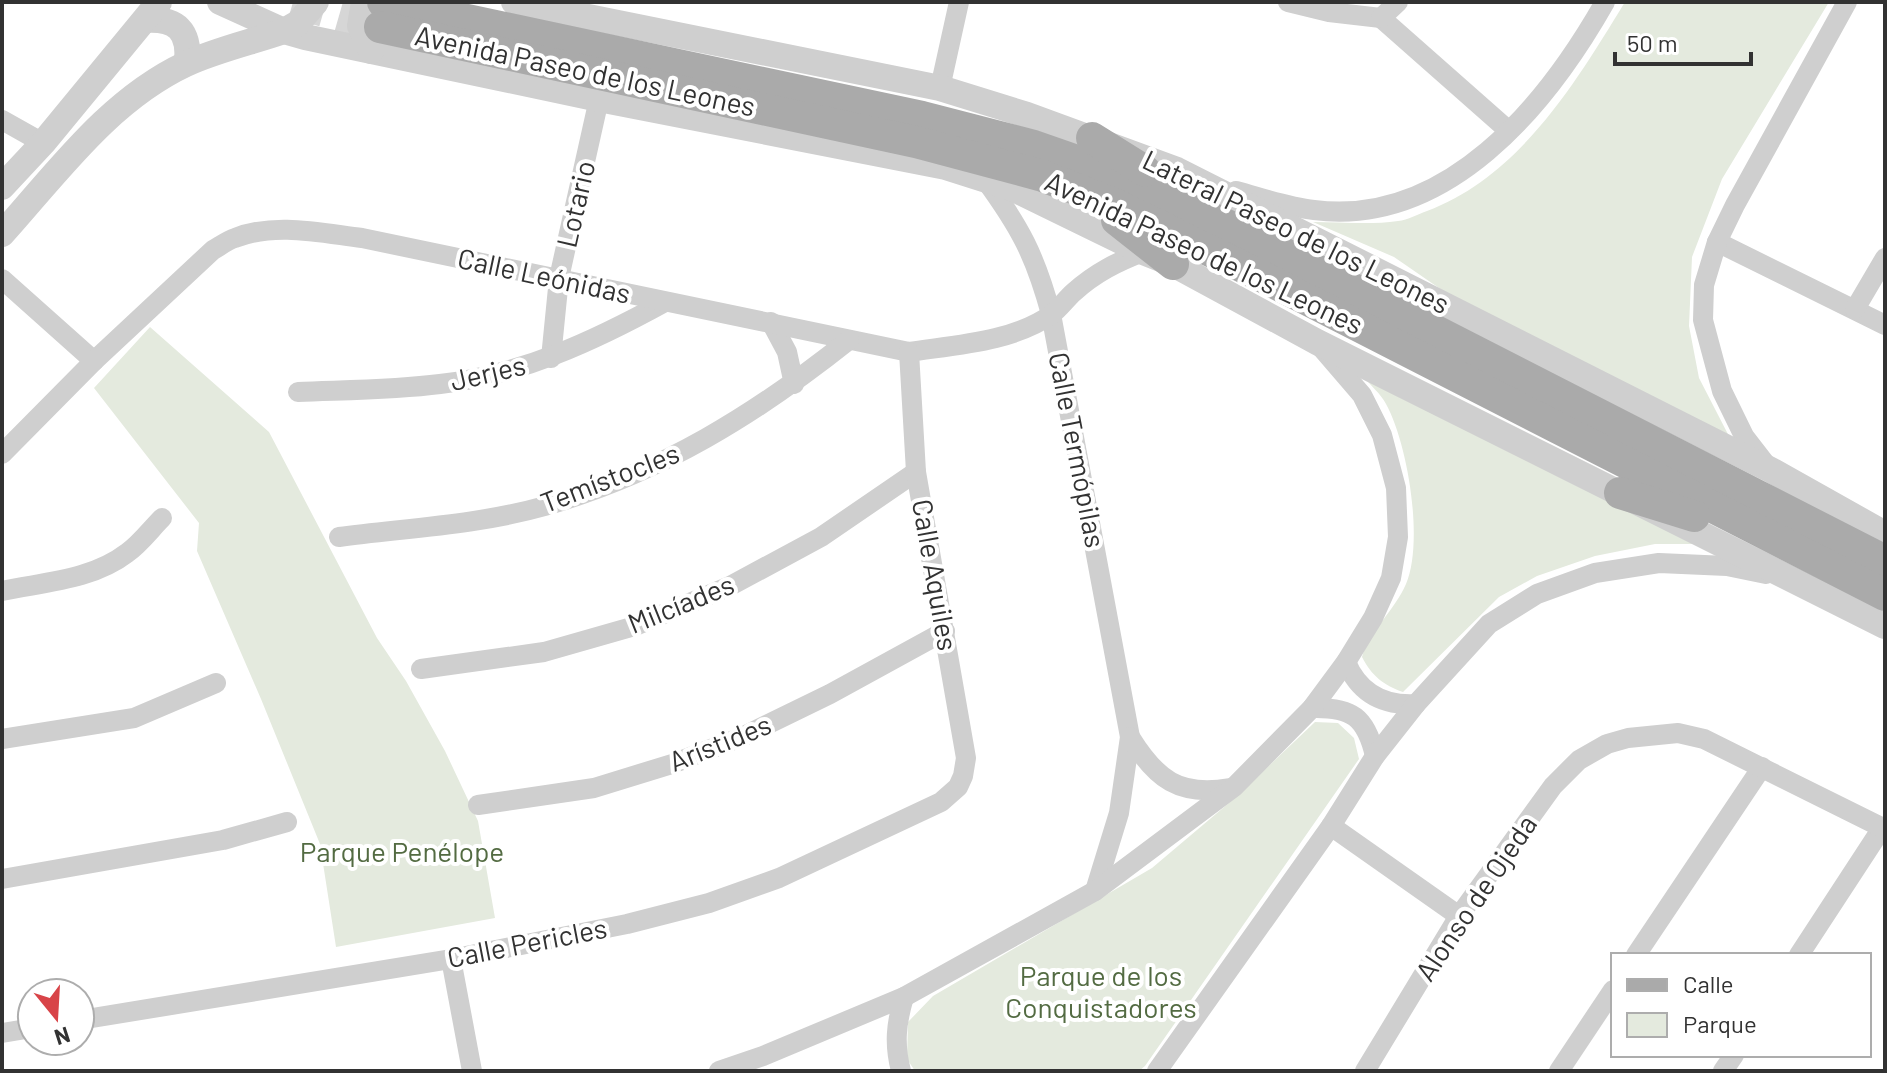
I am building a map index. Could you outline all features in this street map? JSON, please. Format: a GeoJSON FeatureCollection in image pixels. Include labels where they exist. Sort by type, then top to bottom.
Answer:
{"type":"FeatureCollection","features":[{"type":"Feature","properties":{"kind":"main road","name":"Avenida Paseo de los Leones"},"geometry":{"type":"LineString","coordinates":[[375,20],[916,142],[993,161],[1076,189],[1130,212],[1325,308],[1770,539],[1885,595]]}},
{"type":"Feature","properties":{"kind":"main road","name":"Avenida Paseo de los Leones"},"geometry":{"type":"LineString","coordinates":[[375,20],[907,113],[1034,146],[1123,177],[1762,481],[1885,561]]}},
{"type":"Feature","properties":{"kind":"main road"},"geometry":{"type":"LineString","coordinates":[[1092,138],[1246,234]]}},
{"type":"Feature","properties":{"kind":"main road"},"geometry":{"type":"LineString","coordinates":[[1076,189],[1173,264]]}},
{"type":"Feature","properties":{"kind":"main road"},"geometry":{"type":"LineString","coordinates":[[1762,481],[1885,535]]}},
{"type":"Feature","properties":{"kind":"main road"},"geometry":{"type":"LineString","coordinates":[[1620,493],[1770,539]]}},
{"type":"Feature","properties":{"kind":"street","name":"Avenida Paseo de los Leones"},"geometry":{"type":"LineString","coordinates":[[220,2],[278,28],[375,20],[599,99],[918,161],[984,178],[1173,264],[1317,342],[1885,626]]}},
{"type":"Feature","properties":{"kind":"street"},"geometry":{"type":"LineString","coordinates":[[250,2],[278,28]]}},
{"type":"Feature","properties":{"kind":"street"},"geometry":{"type":"LineString","coordinates":[[2,234],[97,129],[149,85],[187,63],[298,23],[316,2]]}},
{"type":"Feature","properties":{"kind":"street","name":"Lateral Paseo de los Leones"},"geometry":{"type":"LineString","coordinates":[[514,2],[940,88],[1092,138],[1201,181],[1762,481]]}},
{"type":"Feature","properties":{"kind":"street"},"geometry":{"type":"LineString","coordinates":[[940,88],[959,2]]}},
{"type":"Feature","properties":{"kind":"street"},"geometry":{"type":"LineString","coordinates":[[1288,2],[1329,12],[1381,18],[1509,131]]}},
{"type":"Feature","properties":{"kind":"street"},"geometry":{"type":"LineString","coordinates":[[1381,18],[1398,2]]}},
{"type":"Feature","properties":{"kind":"street"},"geometry":{"type":"LineString","coordinates":[[1201,181],[1282,204],[1316,210],[1380,207],[1412,198],[1464,171],[1509,131],[1588,33],[1605,2]]}},
{"type":"Feature","properties":{"kind":"street"},"geometry":{"type":"LineString","coordinates":[[1762,481],[1722,391],[1709,348],[1703,320],[1704,285],[1717,242],[1847,2]]}},
{"type":"Feature","properties":{"kind":"street"},"geometry":{"type":"LineString","coordinates":[[2,187],[43,143],[152,11],[180,28],[189,45],[187,63]]}},
{"type":"Feature","properties":{"kind":"street","name":"Lotario"},"geometry":{"type":"LineString","coordinates":[[551,358],[559,278],[599,99]]}},
{"type":"Feature","properties":{"kind":"street"},"geometry":{"type":"LineString","coordinates":[[2,120],[43,143]]}},
{"type":"Feature","properties":{"kind":"street","name":"Calle Termópilas"},"geometry":{"type":"LineString","coordinates":[[984,178],[1032,251],[1051,314],[1130,737],[1119,813],[1095,891]]}},
{"type":"Feature","properties":{"kind":"street","name":"Calle Leónidas"},"geometry":{"type":"LineString","coordinates":[[2,454],[94,361],[213,250],[235,238],[266,231],[294,230],[362,238],[909,352],[1008,333],[1051,314],[1101,271],[1143,252]]}},
{"type":"Feature","properties":{"kind":"street"},"geometry":{"type":"LineString","coordinates":[[1717,242],[1885,325]]}},
{"type":"Feature","properties":{"kind":"street"},"geometry":{"type":"LineString","coordinates":[[1855,309],[1885,258]]}},
{"type":"Feature","properties":{"kind":"street"},"geometry":{"type":"LineString","coordinates":[[2,279],[94,361]]}},
{"type":"Feature","properties":{"kind":"street","name":"Jerjes"},"geometry":{"type":"LineString","coordinates":[[298,392],[443,384],[551,358],[665,302]]}},
{"type":"Feature","properties":{"kind":"street"},"geometry":{"type":"LineString","coordinates":[[771,322],[787,352],[794,384]]}},
{"type":"Feature","properties":{"kind":"street","name":"Temístocles"},"geometry":{"type":"LineString","coordinates":[[339,537],[482,519],[557,502],[608,485],[662,462],[752,413],[849,340]]}},
{"type":"Feature","properties":{"kind":"street"},"geometry":{"type":"LineString","coordinates":[[719,1071],[763,1056],[904,997],[1095,891],[1234,787],[1312,708],[1373,618],[1391,578],[1398,537],[1396,488],[1382,435],[1362,395],[1317,342]]}},
{"type":"Feature","properties":{"kind":"street","name":"Calle Aquiles"},"geometry":{"type":"LineString","coordinates":[[909,352],[916,472],[966,758],[963,776],[952,793]]}},
{"type":"Feature","properties":{"kind":"street","name":"Milcíades"},"geometry":{"type":"LineString","coordinates":[[421,669],[544,652],[635,626],[730,586],[808,544],[916,472]]}},
{"type":"Feature","properties":{"kind":"street"},"geometry":{"type":"LineString","coordinates":[[2,591],[108,566],[129,552],[162,518]]}},
{"type":"Feature","properties":{"kind":"street"},"geometry":{"type":"LineString","coordinates":[[1157,1071],[1331,826],[1375,756],[1416,704],[1489,624],[1537,594],[1595,573],[1659,563],[1727,566],[1792,580]]}},
{"type":"Feature","properties":{"kind":"street","name":"Arístides"},"geometry":{"type":"LineString","coordinates":[[478,805],[594,788],[672,764],[744,736],[816,701],[945,631]]}},
{"type":"Feature","properties":{"kind":"street"},"geometry":{"type":"LineString","coordinates":[[1346,662],[1356,682],[1374,696],[1394,704],[1416,704]]}},
{"type":"Feature","properties":{"kind":"street"},"geometry":{"type":"LineString","coordinates":[[2,739],[134,718],[216,683]]}},
{"type":"Feature","properties":{"kind":"street"},"geometry":{"type":"LineString","coordinates":[[1312,708],[1333,707],[1356,716],[1365,724],[1375,756]]}},
{"type":"Feature","properties":{"kind":"street","name":"Alonso de Ojeda"},"geometry":{"type":"LineString","coordinates":[[1365,1071],[1459,916],[1553,786],[1579,760],[1607,744],[1628,738],[1678,733],[1704,739],[1762,767]]}},
{"type":"Feature","properties":{"kind":"street","name":"Calle Termópilas"},"geometry":{"type":"LineString","coordinates":[[1130,737],[1147,764],[1172,783],[1203,790],[1234,787]]}},
{"type":"Feature","properties":{"kind":"street"},"geometry":{"type":"LineString","coordinates":[[1637,953],[1762,767],[1884,828],[1800,953]]}},
{"type":"Feature","properties":{"kind":"street","name":"Calle Pericles"},"geometry":{"type":"LineString","coordinates":[[96,1017],[451,959],[627,924],[709,903],[779,878],[915,815],[952,793]]}},
{"type":"Feature","properties":{"kind":"street"},"geometry":{"type":"LineString","coordinates":[[2,879],[223,840],[287,822]]}},
{"type":"Feature","properties":{"kind":"street"},"geometry":{"type":"LineString","coordinates":[[1331,826],[1459,916]]}},
{"type":"Feature","properties":{"kind":"street"},"geometry":{"type":"LineString","coordinates":[[451,959],[472,1071]]}},
{"type":"Feature","properties":{"kind":"street"},"geometry":{"type":"LineString","coordinates":[[1559,1071],[1611,993]]}},
{"type":"Feature","properties":{"kind":"street"},"geometry":{"type":"LineString","coordinates":[[901,1071],[895,1048],[896,1022],[904,997]]}},
{"type":"Feature","properties":{"kind":"green space"},"geometry":{"type":"Polygon","coordinates":[[[1625,2],[1829,2],[1722,179],[1692,257],[1689,326],[1699,378],[1732,442],[1452,297],[1394,257],[1313,222],[1398,221],[1460,195],[1490,175],[1518,151],[1565,94],[1625,2]]]}},
{"type":"Feature","properties":{"kind":"green space","name":"Parque Penélope"},"geometry":{"type":"Polygon","coordinates":[[[150,327],[269,432],[377,638],[406,681],[445,751],[478,821],[495,918],[336,947],[320,844],[197,551],[199,523],[94,388],[150,327]]]}},
{"type":"Feature","properties":{"kind":"green space"},"geometry":{"type":"Polygon","coordinates":[[[1363,376],[1701,544],[1655,544],[1595,556],[1537,576],[1499,597],[1403,692],[1390,686],[1374,675],[1362,657],[1406,584],[1414,544],[1411,493],[1394,421],[1384,400],[1363,376]]]}},
{"type":"Feature","properties":{"kind":"green space","name":"Parque de los Conquistadores"},"geometry":{"type":"Polygon","coordinates":[[[1315,722],[1338,723],[1354,738],[1359,759],[1145,1066],[1139,1071],[915,1071],[907,1059],[908,1022],[933,996],[1152,868],[1236,797],[1315,722]]]}},
{"type":"Feature","properties":{"kind":"tunnel"},"geometry":{"type":"LineString","coordinates":[[293,2],[380,27]]}}]}
